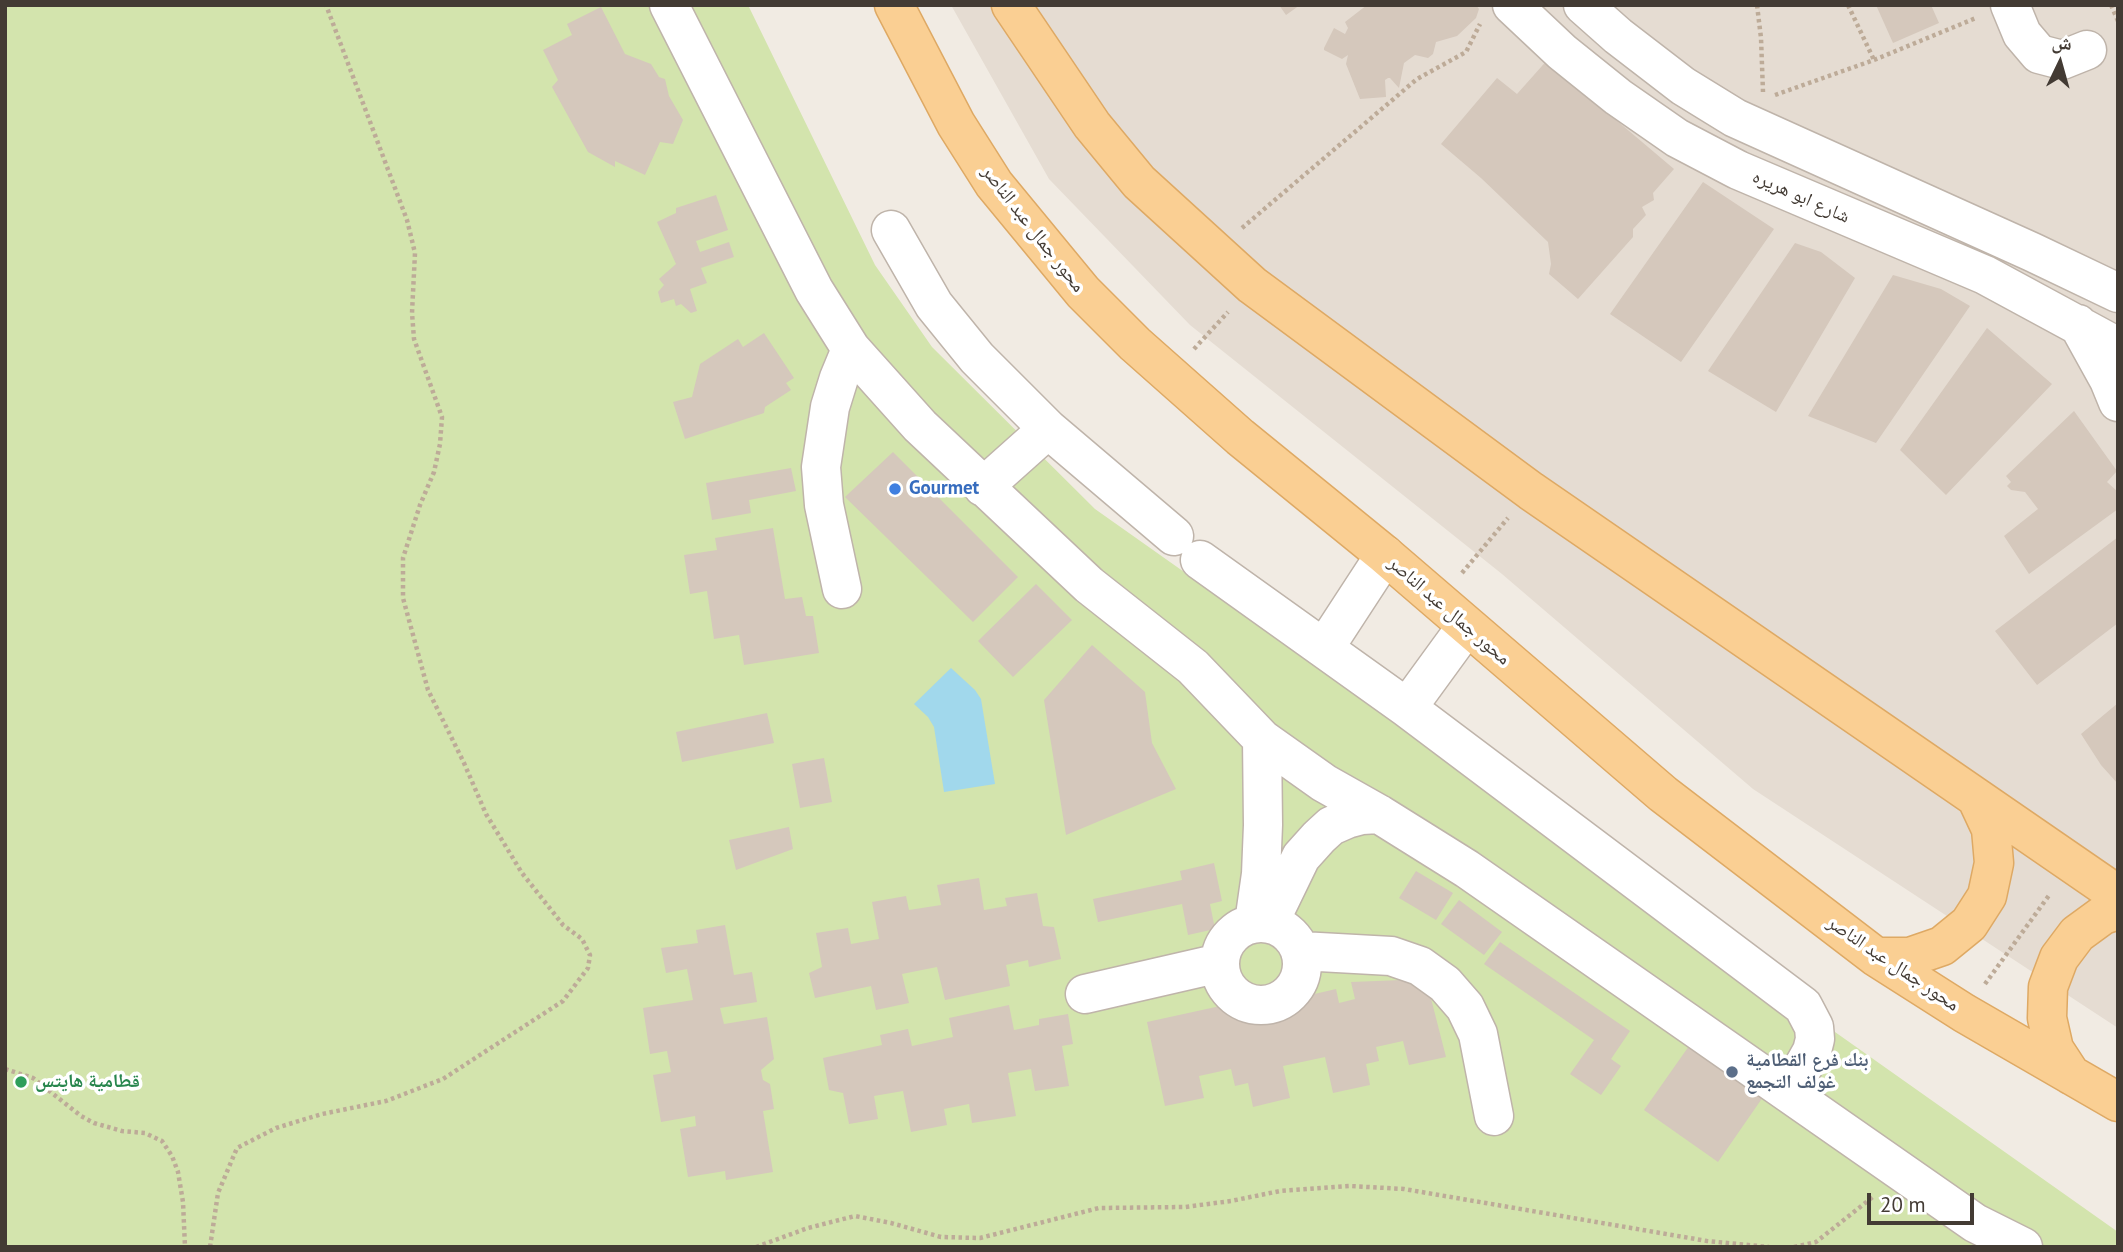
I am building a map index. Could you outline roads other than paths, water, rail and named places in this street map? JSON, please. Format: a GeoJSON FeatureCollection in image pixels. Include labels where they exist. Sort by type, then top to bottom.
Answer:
{"type":"FeatureCollection","features":[{"type":"Feature","properties":{"kind":"main road","name":"محور جمال عبد الناصر"},"geometry":{"type":"LineString","coordinates":[[894,5],[956,124],[994,184],[1083,292],[1170,375],[1385,555],[1662,794],[1876,957],[1964,1013],[2118,1102]]}},
{"type":"Feature","properties":{"kind":"main road"},"geometry":{"type":"LineString","coordinates":[[1011,5],[1091,125],[1139,182],[1252,285],[1531,491],[2118,895]]}},
{"type":"Feature","properties":{"kind":"main road"},"geometry":{"type":"LineString","coordinates":[[1876,957],[1910,957],[1942,946],[1969,924],[1987,896],[1994,863],[1991,829],[1977,799]]}},
{"type":"Feature","properties":{"kind":"main road"},"geometry":{"type":"LineString","coordinates":[[2071,1075],[2054,1049],[2047,1018],[2048,987],[2059,958],[2077,934],[2103,915],[2118,910]]}},
{"type":"Feature","properties":{"kind":"street"},"geometry":{"type":"LineString","coordinates":[[669,5],[814,290],[851,349],[900,405],[983,487],[1089,585],[1193,667],[1262,739],[1324,783],[1467,869],[1975,1223],[2024,1247]]}},
{"type":"Feature","properties":{"kind":"street"},"geometry":{"type":"LineString","coordinates":[[1583,5],[1683,86],[1735,118],[2118,293]]}},
{"type":"Feature","properties":{"kind":"street"},"geometry":{"type":"LineString","coordinates":[[1996,10],[2039,54],[2062,60],[2087,50]]}},
{"type":"Feature","properties":{"kind":"street","name":"شارع ابو هريره"},"geometry":{"type":"LineString","coordinates":[[1497,11],[1562,52],[1618,97],[1677,138],[1738,170],[1942,256],[2016,291],[2118,347]]}},
{"type":"Feature","properties":{"kind":"street"},"geometry":{"type":"LineString","coordinates":[[891,230],[924,290],[977,358],[1048,429],[1187,548],[1325,647],[1803,1006],[1814,1027],[1815,1039],[1812,1052],[1789,1092]]}},
{"type":"Feature","properties":{"kind":"street"},"geometry":{"type":"LineString","coordinates":[[2016,291],[2032,252]]}},
{"type":"Feature","properties":{"kind":"street"},"geometry":{"type":"LineString","coordinates":[[2078,324],[2118,402]]}},
{"type":"Feature","properties":{"kind":"street"},"geometry":{"type":"LineString","coordinates":[[842,589],[824,505],[821,467],[830,407],[851,349]]}},
{"type":"Feature","properties":{"kind":"street"},"geometry":{"type":"LineString","coordinates":[[983,487],[1048,429]]}},
{"type":"Feature","properties":{"kind":"street"},"geometry":{"type":"LineString","coordinates":[[1325,647],[1385,555]]}},
{"type":"Feature","properties":{"kind":"street"},"geometry":{"type":"LineString","coordinates":[[1407,708],[1466,627]]}},
{"type":"Feature","properties":{"kind":"street"},"geometry":{"type":"LineString","coordinates":[[1261,923],[1262,739]]}},
{"type":"Feature","properties":{"kind":"street"},"geometry":{"type":"LineString","coordinates":[[1261,923],[1301,857],[1318,837],[1347,820],[1362,815],[1379,814]]}},
{"type":"Feature","properties":{"kind":"street"},"geometry":{"type":"LineString","coordinates":[[1261,923],[1289,933],[1301,951],[1302,971],[1294,989],[1278,1002],[1257,1005],[1238,998],[1224,983],[1220,962],[1224,944],[1237,930],[1261,923]]}},
{"type":"Feature","properties":{"kind":"street"},"geometry":{"type":"LineString","coordinates":[[1301,951],[1391,956],[1420,966],[1445,984],[1465,1007],[1478,1034],[1494,1116]]}},
{"type":"Feature","properties":{"kind":"street"},"geometry":{"type":"LineString","coordinates":[[1085,994],[1220,962]]}},
{"type":"Feature","properties":{"kind":"water"},"geometry":{"type":"Polygon","coordinates":[[[951,668],[981,699],[995,784],[944,792],[934,727],[914,704],[951,668]]]}},
{"type":"Feature","properties":{"kind":"place","name":"Gourmet"},"geometry":{"type":"Point","coordinates":[895,489]}},
{"type":"Feature","properties":{"kind":"place","name":"بنك فرع القطامية غولف التجمع"},"geometry":{"type":"Point","coordinates":[1732,1072]}},
{"type":"Feature","properties":{"kind":"place","name":"قطامية هايتس"},"geometry":{"type":"Point","coordinates":[21,1082]}}]}
